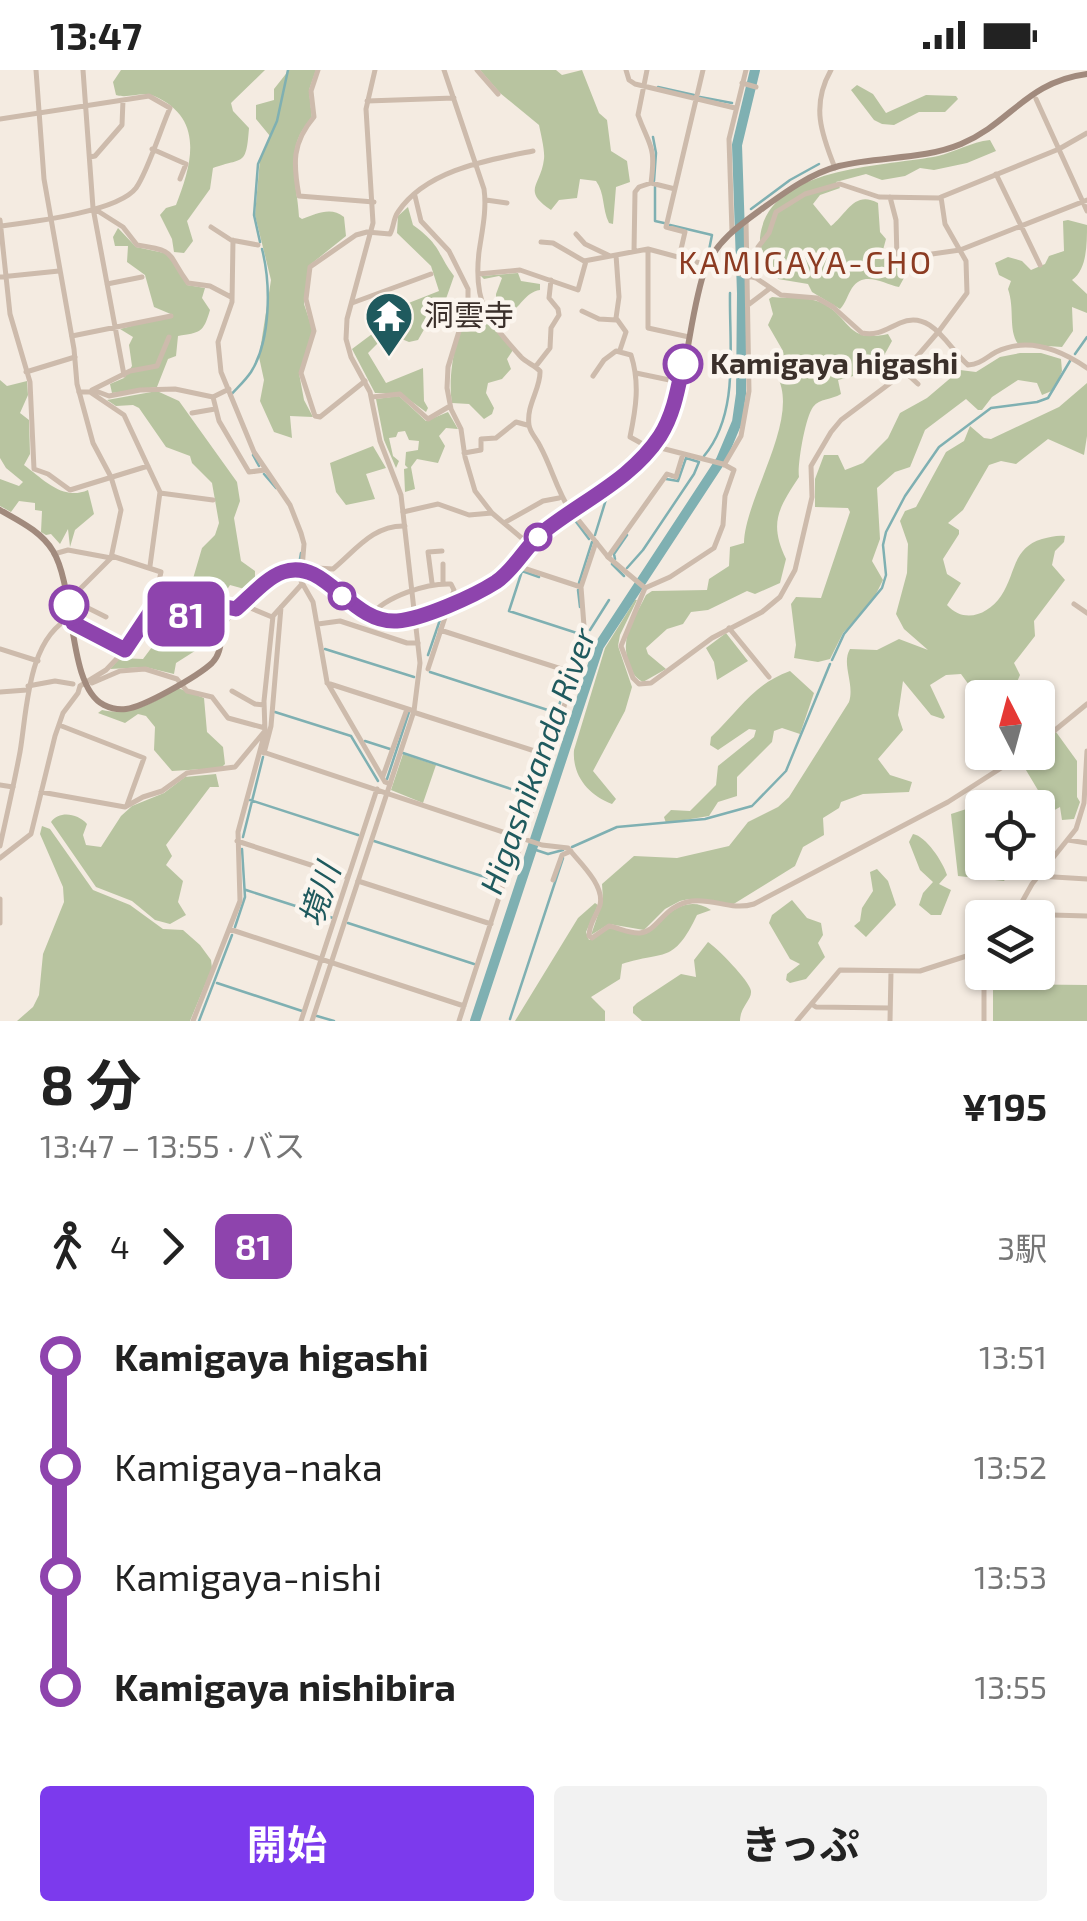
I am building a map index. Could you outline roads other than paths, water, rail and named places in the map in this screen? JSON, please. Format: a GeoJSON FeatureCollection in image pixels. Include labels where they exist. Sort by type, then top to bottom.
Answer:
{"type":"FeatureCollection","features":[{"type":"Feature","properties":{"kind":"main road"},"geometry":{"type":"LineString","coordinates":[[0,511],[33,530],[54,554],[70,600],[85,685],[101,704],[122,709],[141,704],[215,659],[226,622],[273,577],[299,570],[312,572],[370,616],[395,621],[415,617],[492,584],[530,545],[613,484],[652,447],[669,418],[706,266],[733,231],[794,186],[835,168],[952,148],[984,132],[1042,87],[1087,74]]}},
{"type":"Feature","properties":{"kind":"street"},"geometry":{"type":"LineString","coordinates":[[36,70],[50,219],[79,392],[93,443],[111,478],[122,515],[111,557],[70,600],[106,617]]}},
{"type":"Feature","properties":{"kind":"street"},"geometry":{"type":"LineString","coordinates":[[83,70],[93,208],[124,375]]}},
{"type":"Feature","properties":{"kind":"street"},"geometry":{"type":"LineString","coordinates":[[318,70],[311,90],[314,117],[300,135],[294,169],[300,196],[374,202]]}},
{"type":"Feature","properties":{"kind":"street"},"geometry":{"type":"LineString","coordinates":[[312,1021],[348,877],[382,791],[390,784],[420,678],[398,482],[380,442],[372,396],[347,345],[346,326],[372,232],[374,202],[367,101],[375,70]]}},
{"type":"Feature","properties":{"kind":"street"},"geometry":{"type":"LineString","coordinates":[[444,70],[485,200],[478,274],[484,311],[523,359],[536,366],[541,378],[533,390],[529,425],[561,498],[608,556],[644,587]]}},
{"type":"Feature","properties":{"kind":"street"},"geometry":{"type":"LineString","coordinates":[[476,70],[498,94]]}},
{"type":"Feature","properties":{"kind":"street"},"geometry":{"type":"LineString","coordinates":[[626,70],[632,83],[736,108]]}},
{"type":"Feature","properties":{"kind":"street"},"geometry":{"type":"LineString","coordinates":[[647,70],[638,115],[652,147],[651,184]]}},
{"type":"Feature","properties":{"kind":"street"},"geometry":{"type":"LineString","coordinates":[[679,258],[685,232],[666,227],[703,70]]}},
{"type":"Feature","properties":{"kind":"street"},"geometry":{"type":"LineString","coordinates":[[733,231],[729,144],[746,70]]}},
{"type":"Feature","properties":{"kind":"street"},"geometry":{"type":"LineString","coordinates":[[831,70],[818,113],[821,134],[835,168]]}},
{"type":"Feature","properties":{"kind":"street"},"geometry":{"type":"LineString","coordinates":[[743,83],[756,87]]}},
{"type":"Feature","properties":{"kind":"street"},"geometry":{"type":"LineString","coordinates":[[0,119],[150,96],[170,108],[136,189],[119,200],[50,219],[0,223],[10,314],[31,386],[34,470],[48,474],[70,490],[148,466]]}},
{"type":"Feature","properties":{"kind":"street"},"geometry":{"type":"LineString","coordinates":[[367,101],[454,98]]}},
{"type":"Feature","properties":{"kind":"street"},"geometry":{"type":"LineString","coordinates":[[1036,99],[1087,211]]}},
{"type":"Feature","properties":{"kind":"street"},"geometry":{"type":"LineString","coordinates":[[89,156],[95,156],[122,124],[123,100]]}},
{"type":"Feature","properties":{"kind":"street"},"geometry":{"type":"LineString","coordinates":[[749,276],[773,216],[802,195],[840,184],[872,196],[940,198],[1059,149],[1087,133]]}},
{"type":"Feature","properties":{"kind":"street"},"geometry":{"type":"LineString","coordinates":[[152,149],[186,164],[180,180]]}},
{"type":"Feature","properties":{"kind":"street"},"geometry":{"type":"LineString","coordinates":[[365,381],[320,417],[315,416],[301,373],[314,331],[306,299],[310,267],[352,238],[372,232],[390,234],[396,215],[441,176],[476,162],[533,150]]}},
{"type":"Feature","properties":{"kind":"street"},"geometry":{"type":"LineString","coordinates":[[996,174],[1040,265]]}},
{"type":"Feature","properties":{"kind":"street"},"geometry":{"type":"LineString","coordinates":[[634,252],[635,192],[651,184],[675,189]]}},
{"type":"Feature","properties":{"kind":"street"},"geometry":{"type":"LineString","coordinates":[[415,196],[421,221],[449,251],[468,289],[468,302],[448,367],[450,406],[461,429],[475,491],[492,513],[530,545]]}},
{"type":"Feature","properties":{"kind":"street"},"geometry":{"type":"LineString","coordinates":[[890,197],[896,220],[897,258],[960,250],[1085,201]]}},
{"type":"Feature","properties":{"kind":"street"},"geometry":{"type":"LineString","coordinates":[[620,350],[631,355],[636,373],[637,405],[630,437],[734,470],[724,496],[723,526],[716,545],[670,577],[644,587],[621,646],[632,678],[639,684],[656,680],[729,628],[769,608],[789,584],[812,497],[811,466],[831,432],[905,372],[939,332],[968,288],[967,265],[946,224],[940,198]]}},
{"type":"Feature","properties":{"kind":"street"},"geometry":{"type":"LineString","coordinates":[[485,200],[507,203]]}},
{"type":"Feature","properties":{"kind":"street"},"geometry":{"type":"LineString","coordinates":[[93,208],[123,228],[137,245],[163,248],[170,253],[188,283],[210,286],[232,297]]}},
{"type":"Feature","properties":{"kind":"street"},"geometry":{"type":"LineString","coordinates":[[724,464],[741,436],[748,400],[746,221]]}},
{"type":"Feature","properties":{"kind":"street"},"geometry":{"type":"LineString","coordinates":[[211,227],[233,240],[258,245]]}},
{"type":"Feature","properties":{"kind":"street"},"geometry":{"type":"LineString","coordinates":[[576,234],[585,244],[613,256]]}},
{"type":"Feature","properties":{"kind":"street"},"geometry":{"type":"LineString","coordinates":[[233,240],[232,297],[218,342],[220,372],[254,452],[296,518],[304,544],[300,585],[311,598],[327,683],[382,777],[390,784]]}},
{"type":"Feature","properties":{"kind":"street"},"geometry":{"type":"LineString","coordinates":[[541,242],[552,243],[586,261],[648,250],[749,276],[781,295],[823,300],[862,333],[880,333],[911,320],[925,323],[939,332],[968,365],[979,364],[1003,350],[1034,346],[1062,352],[1087,368]]}},
{"type":"Feature","properties":{"kind":"street"},"geometry":{"type":"LineString","coordinates":[[648,250],[648,328],[688,337]]}},
{"type":"Feature","properties":{"kind":"street"},"geometry":{"type":"LineString","coordinates":[[613,256],[620,297],[616,320]]}},
{"type":"Feature","properties":{"kind":"street"},"geometry":{"type":"LineString","coordinates":[[478,274],[514,269],[578,290],[586,261]]}},
{"type":"Feature","properties":{"kind":"street"},"geometry":{"type":"LineString","coordinates":[[3,277],[59,271]]}},
{"type":"Feature","properties":{"kind":"street"},"geometry":{"type":"LineString","coordinates":[[352,302],[432,274]]}},
{"type":"Feature","properties":{"kind":"street"},"geometry":{"type":"LineString","coordinates":[[108,284],[142,277]]}},
{"type":"Feature","properties":{"kind":"street"},"geometry":{"type":"LineString","coordinates":[[536,366],[550,348],[551,328],[559,315],[549,298],[551,280]]}},
{"type":"Feature","properties":{"kind":"street"},"geometry":{"type":"LineString","coordinates":[[748,304],[769,289]]}},
{"type":"Feature","properties":{"kind":"street"},"geometry":{"type":"LineString","coordinates":[[582,312],[616,320],[626,328],[620,350],[607,358],[594,376]]}},
{"type":"Feature","properties":{"kind":"street"},"geometry":{"type":"LineString","coordinates":[[72,336],[171,316]]}},
{"type":"Feature","properties":{"kind":"street"},"geometry":{"type":"LineString","coordinates":[[92,391],[135,369],[156,366],[169,337]]}},
{"type":"Feature","properties":{"kind":"street"},"geometry":{"type":"LineString","coordinates":[[26,372],[75,357]]}},
{"type":"Feature","properties":{"kind":"street"},"geometry":{"type":"LineString","coordinates":[[905,372],[918,384]]}},
{"type":"Feature","properties":{"kind":"street"},"geometry":{"type":"LineString","coordinates":[[636,373],[679,382]]}},
{"type":"Feature","properties":{"kind":"street"},"geometry":{"type":"LineString","coordinates":[[79,392],[109,396],[174,389],[213,397],[231,392]]}},
{"type":"Feature","properties":{"kind":"street"},"geometry":{"type":"LineString","coordinates":[[92,391],[124,415],[160,493],[150,566]]}},
{"type":"Feature","properties":{"kind":"street"},"geometry":{"type":"LineString","coordinates":[[372,396],[400,394],[428,419],[450,406]]}},
{"type":"Feature","properties":{"kind":"street"},"geometry":{"type":"LineString","coordinates":[[213,397],[215,409],[250,472],[264,470]]}},
{"type":"Feature","properties":{"kind":"street"},"geometry":{"type":"LineString","coordinates":[[192,412],[215,409]]}},
{"type":"Feature","properties":{"kind":"street"},"geometry":{"type":"LineString","coordinates":[[464,454],[481,450],[480,438],[496,438],[516,422],[529,425]]}},
{"type":"Feature","properties":{"kind":"street"},"geometry":{"type":"LineString","coordinates":[[608,556],[666,474],[676,477],[683,454]]}},
{"type":"Feature","properties":{"kind":"street"},"geometry":{"type":"LineString","coordinates":[[160,493],[213,500]]}},
{"type":"Feature","properties":{"kind":"street"},"geometry":{"type":"LineString","coordinates":[[504,523],[543,501],[561,498]]}},
{"type":"Feature","properties":{"kind":"street"},"geometry":{"type":"LineString","coordinates":[[403,512],[438,504],[469,515],[492,513]]}},
{"type":"Feature","properties":{"kind":"street"},"geometry":{"type":"LineString","coordinates":[[312,572],[317,568],[333,570],[366,538],[382,529],[405,526]]}},
{"type":"Feature","properties":{"kind":"street"},"geometry":{"type":"LineString","coordinates":[[459,1021],[525,839],[574,673],[586,630],[581,586],[596,542]]}},
{"type":"Feature","properties":{"kind":"street"},"geometry":{"type":"LineString","coordinates":[[0,858],[31,834],[59,724],[85,685],[125,650],[153,608],[162,572],[111,557],[68,550],[54,554]]}},
{"type":"Feature","properties":{"kind":"street"},"geometry":{"type":"LineString","coordinates":[[432,583],[428,552],[442,551]]}},
{"type":"Feature","properties":{"kind":"street"},"geometry":{"type":"LineString","coordinates":[[443,564],[443,583]]}},
{"type":"Feature","properties":{"kind":"street"},"geometry":{"type":"LineString","coordinates":[[514,565],[581,586]]}},
{"type":"Feature","properties":{"kind":"street"},"geometry":{"type":"LineString","coordinates":[[370,616],[378,608],[432,583],[452,584],[454,590],[428,669]]}},
{"type":"Feature","properties":{"kind":"street"},"geometry":{"type":"LineString","coordinates":[[262,752],[272,617],[300,585]]}},
{"type":"Feature","properties":{"kind":"street"},"geometry":{"type":"LineString","coordinates":[[193,1021],[240,896],[238,841],[245,799],[272,726],[281,604]]}},
{"type":"Feature","properties":{"kind":"street"},"geometry":{"type":"LineString","coordinates":[[1074,604],[1087,613]]}},
{"type":"Feature","properties":{"kind":"street"},"geometry":{"type":"LineString","coordinates":[[153,608],[172,614],[217,617],[228,606],[272,617]]}},
{"type":"Feature","properties":{"kind":"street"},"geometry":{"type":"LineString","coordinates":[[0,846],[28,688],[54,631],[72,620],[125,650]]}},
{"type":"Feature","properties":{"kind":"street"},"geometry":{"type":"LineString","coordinates":[[318,624],[340,621],[406,643],[418,643]]}},
{"type":"Feature","properties":{"kind":"street"},"geometry":{"type":"LineString","coordinates":[[729,628],[768,677]]}},
{"type":"Feature","properties":{"kind":"street"},"geometry":{"type":"LineString","coordinates":[[440,630],[574,673]]}},
{"type":"Feature","properties":{"kind":"street"},"geometry":{"type":"LineString","coordinates":[[0,649],[38,661]]}},
{"type":"Feature","properties":{"kind":"street"},"geometry":{"type":"LineString","coordinates":[[85,685],[132,669],[156,672],[179,682],[187,691],[212,697],[228,718],[265,730]]}},
{"type":"Feature","properties":{"kind":"street"},"geometry":{"type":"LineString","coordinates":[[0,692],[56,681],[73,684]]}},
{"type":"Feature","properties":{"kind":"street"},"geometry":{"type":"LineString","coordinates":[[327,683],[547,755]]}},
{"type":"Feature","properties":{"kind":"street"},"geometry":{"type":"LineString","coordinates":[[232,691],[254,704],[264,705]]}},
{"type":"Feature","properties":{"kind":"street"},"geometry":{"type":"LineString","coordinates":[[1055,730],[1087,704]]}},
{"type":"Feature","properties":{"kind":"street"},"geometry":{"type":"LineString","coordinates":[[382,777],[411,711]]}},
{"type":"Feature","properties":{"kind":"street"},"geometry":{"type":"LineString","coordinates":[[59,724],[144,758],[126,808]]}},
{"type":"Feature","properties":{"kind":"street"},"geometry":{"type":"LineString","coordinates":[[41,792],[126,808],[143,796],[162,791],[187,773],[235,768],[265,730]]}},
{"type":"Feature","properties":{"kind":"street"},"geometry":{"type":"LineString","coordinates":[[1055,856],[1076,829],[1082,810],[1087,751]]}},
{"type":"Feature","properties":{"kind":"street"},"geometry":{"type":"LineString","coordinates":[[262,752],[525,839],[565,846],[600,894],[600,905],[589,927],[590,938],[610,926],[645,932],[666,911],[681,903],[708,901],[737,908],[754,904],[948,802],[998,770]]}},
{"type":"Feature","properties":{"kind":"street"},"geometry":{"type":"LineString","coordinates":[[0,785],[13,787]]}},
{"type":"Feature","properties":{"kind":"street"},"geometry":{"type":"LineString","coordinates":[[301,1021],[358,881],[382,791]]}},
{"type":"Feature","properties":{"kind":"street"},"geometry":{"type":"LineString","coordinates":[[1068,840],[1087,842]]}},
{"type":"Feature","properties":{"kind":"street"},"geometry":{"type":"LineString","coordinates":[[238,841],[348,877]]}},
{"type":"Feature","properties":{"kind":"street"},"geometry":{"type":"LineString","coordinates":[[553,880],[562,855],[570,851]]}},
{"type":"Feature","properties":{"kind":"street"},"geometry":{"type":"LineString","coordinates":[[1055,877],[1087,879]]}},
{"type":"Feature","properties":{"kind":"street"},"geometry":{"type":"LineString","coordinates":[[358,881],[491,924]]}},
{"type":"Feature","properties":{"kind":"street"},"geometry":{"type":"LineString","coordinates":[[0,904],[0,923]]}},
{"type":"Feature","properties":{"kind":"street"},"geometry":{"type":"LineString","coordinates":[[1055,916],[1087,916]]}},
{"type":"Feature","properties":{"kind":"street"},"geometry":{"type":"LineString","coordinates":[[229,929],[464,1006]]}},
{"type":"Feature","properties":{"kind":"street"},"geometry":{"type":"LineString","coordinates":[[797,1021],[840,970],[920,971],[965,957]]}},
{"type":"Feature","properties":{"kind":"street"},"geometry":{"type":"LineString","coordinates":[[890,1021],[891,972]]}},
{"type":"Feature","properties":{"kind":"street"},"geometry":{"type":"LineString","coordinates":[[984,990],[984,1021]]}},
{"type":"Feature","properties":{"kind":"street"},"geometry":{"type":"LineString","coordinates":[[812,1004],[890,1008]]}},
{"type":"Feature","properties":{"kind":"waterway"},"geometry":{"type":"LineString","coordinates":[[260,242],[254,215],[258,164],[277,121],[288,70]]}},
{"type":"Feature","properties":{"kind":"waterway","name":"Higashikanda River"},"geometry":{"type":"LineString","coordinates":[[475,1021],[599,646],[721,460],[737,422],[742,293],[737,145],[755,70]]}},
{"type":"Feature","properties":{"kind":"waterway"},"geometry":{"type":"LineString","coordinates":[[658,87],[694,95]]}},
{"type":"Feature","properties":{"kind":"waterway"},"geometry":{"type":"LineString","coordinates":[[700,97],[732,103]]}},
{"type":"Feature","properties":{"kind":"waterway"},"geometry":{"type":"LineString","coordinates":[[653,137],[654,181]]}},
{"type":"Feature","properties":{"kind":"waterway"},"geometry":{"type":"LineString","coordinates":[[751,209],[819,164]]}},
{"type":"Feature","properties":{"kind":"waterway"},"geometry":{"type":"LineString","coordinates":[[655,187],[655,221],[664,223]]}},
{"type":"Feature","properties":{"kind":"waterway"},"geometry":{"type":"LineString","coordinates":[[670,225],[712,235],[709,250]]}},
{"type":"Feature","properties":{"kind":"waterway"},"geometry":{"type":"LineString","coordinates":[[230,396],[258,359],[266,328],[268,295],[262,249]]}},
{"type":"Feature","properties":{"kind":"waterway"},"geometry":{"type":"LineString","coordinates":[[704,456],[715,439],[728,400],[730,293]]}},
{"type":"Feature","properties":{"kind":"waterway"},"geometry":{"type":"LineString","coordinates":[[1075,354],[1087,337]]}},
{"type":"Feature","properties":{"kind":"waterway"},"geometry":{"type":"LineString","coordinates":[[832,660],[844,634],[882,588],[886,575],[886,532],[939,447],[991,408],[1048,398],[1070,361]]}},
{"type":"Feature","properties":{"kind":"waterway"},"geometry":{"type":"LineString","coordinates":[[253,455],[259,466]]}},
{"type":"Feature","properties":{"kind":"waterway"},"geometry":{"type":"LineString","coordinates":[[627,568],[643,550],[699,462],[686,458],[678,481],[666,479]]}},
{"type":"Feature","properties":{"kind":"waterway"},"geometry":{"type":"LineString","coordinates":[[595,535],[608,493],[638,467]]}},
{"type":"Feature","properties":{"kind":"waterway"},"geometry":{"type":"LineString","coordinates":[[264,474],[276,488]]}},
{"type":"Feature","properties":{"kind":"waterway"},"geometry":{"type":"LineString","coordinates":[[574,519],[589,539]]}},
{"type":"Feature","properties":{"kind":"waterway"},"geometry":{"type":"LineString","coordinates":[[615,559],[614,554],[627,535]]}},
{"type":"Feature","properties":{"kind":"waterway"},"geometry":{"type":"LineString","coordinates":[[579,583],[592,542]]}},
{"type":"Feature","properties":{"kind":"waterway","name":"境川"},"geometry":{"type":"LineString","coordinates":[[298,570],[301,553]]}},
{"type":"Feature","properties":{"kind":"waterway"},"geometry":{"type":"LineString","coordinates":[[612,564],[624,576]]}},
{"type":"Feature","properties":{"kind":"waterway"},"geometry":{"type":"LineString","coordinates":[[539,577],[522,571],[509,611],[583,635]]}},
{"type":"Feature","properties":{"kind":"waterway"},"geometry":{"type":"LineString","coordinates":[[578,590],[580,607]]}},
{"type":"Feature","properties":{"kind":"waterway"},"geometry":{"type":"LineString","coordinates":[[590,630],[609,600]]}},
{"type":"Feature","properties":{"kind":"waterway"},"geometry":{"type":"LineString","coordinates":[[428,655],[442,614]]}},
{"type":"Feature","properties":{"kind":"waterway"},"geometry":{"type":"LineString","coordinates":[[572,669],[582,639]]}},
{"type":"Feature","properties":{"kind":"waterway"},"geometry":{"type":"LineString","coordinates":[[325,649],[414,677]]}},
{"type":"Feature","properties":{"kind":"waterway"},"geometry":{"type":"LineString","coordinates":[[572,847],[617,827],[705,819],[752,806],[786,771],[830,664]]}},
{"type":"Feature","properties":{"kind":"waterway"},"geometry":{"type":"LineString","coordinates":[[430,672],[557,713]]}},
{"type":"Feature","properties":{"kind":"waterway"},"geometry":{"type":"LineString","coordinates":[[544,751],[569,675]]}},
{"type":"Feature","properties":{"kind":"waterway"},"geometry":{"type":"LineString","coordinates":[[275,712],[351,736],[378,781]]}},
{"type":"Feature","properties":{"kind":"waterway"},"geometry":{"type":"LineString","coordinates":[[387,779],[409,712]]}},
{"type":"Feature","properties":{"kind":"waterway"},"geometry":{"type":"LineString","coordinates":[[365,741],[390,749]]}},
{"type":"Feature","properties":{"kind":"waterway"},"geometry":{"type":"LineString","coordinates":[[403,753],[529,795]]}},
{"type":"Feature","properties":{"kind":"waterway"},"geometry":{"type":"LineString","coordinates":[[243,837],[263,757]]}},
{"type":"Feature","properties":{"kind":"waterway"},"geometry":{"type":"LineString","coordinates":[[517,830],[542,757]]}},
{"type":"Feature","properties":{"kind":"waterway"},"geometry":{"type":"LineString","coordinates":[[250,800],[358,835]]}},
{"type":"Feature","properties":{"kind":"waterway"},"geometry":{"type":"LineString","coordinates":[[374,841],[500,882],[513,841]]}},
{"type":"Feature","properties":{"kind":"waterway"},"geometry":{"type":"LineString","coordinates":[[235,927],[245,897],[242,849]]}},
{"type":"Feature","properties":{"kind":"waterway"},"geometry":{"type":"LineString","coordinates":[[533,849],[548,854],[563,850]]}},
{"type":"Feature","properties":{"kind":"waterway"},"geometry":{"type":"LineString","coordinates":[[510,1019],[563,858]]}},
{"type":"Feature","properties":{"kind":"waterway"},"geometry":{"type":"LineString","coordinates":[[246,890],[333,918]]}},
{"type":"Feature","properties":{"kind":"waterway"},"geometry":{"type":"LineString","coordinates":[[348,923],[474,964]]}},
{"type":"Feature","properties":{"kind":"waterway"},"geometry":{"type":"LineString","coordinates":[[199,1021],[232,935]]}},
{"type":"Feature","properties":{"kind":"waterway"},"geometry":{"type":"LineString","coordinates":[[217,983],[302,1011]]}},
{"type":"Feature","properties":{"kind":"waterway"},"geometry":{"type":"LineString","coordinates":[[317,1016],[334,1021]]}},
{"type":"Feature","properties":{"kind":"place","name":"洞雲寺"},"geometry":{"type":"Point","coordinates":[389,358]}},
{"type":"Feature","properties":{"kind":"place","name":"Kamigaya higashi"},"geometry":{"type":"Point","coordinates":[683,364]}},
{"type":"Feature","properties":{"kind":"district","name":"KAMIGAYA-CHO"},"geometry":{"type":"Point","coordinates":[806,263]}}]}
